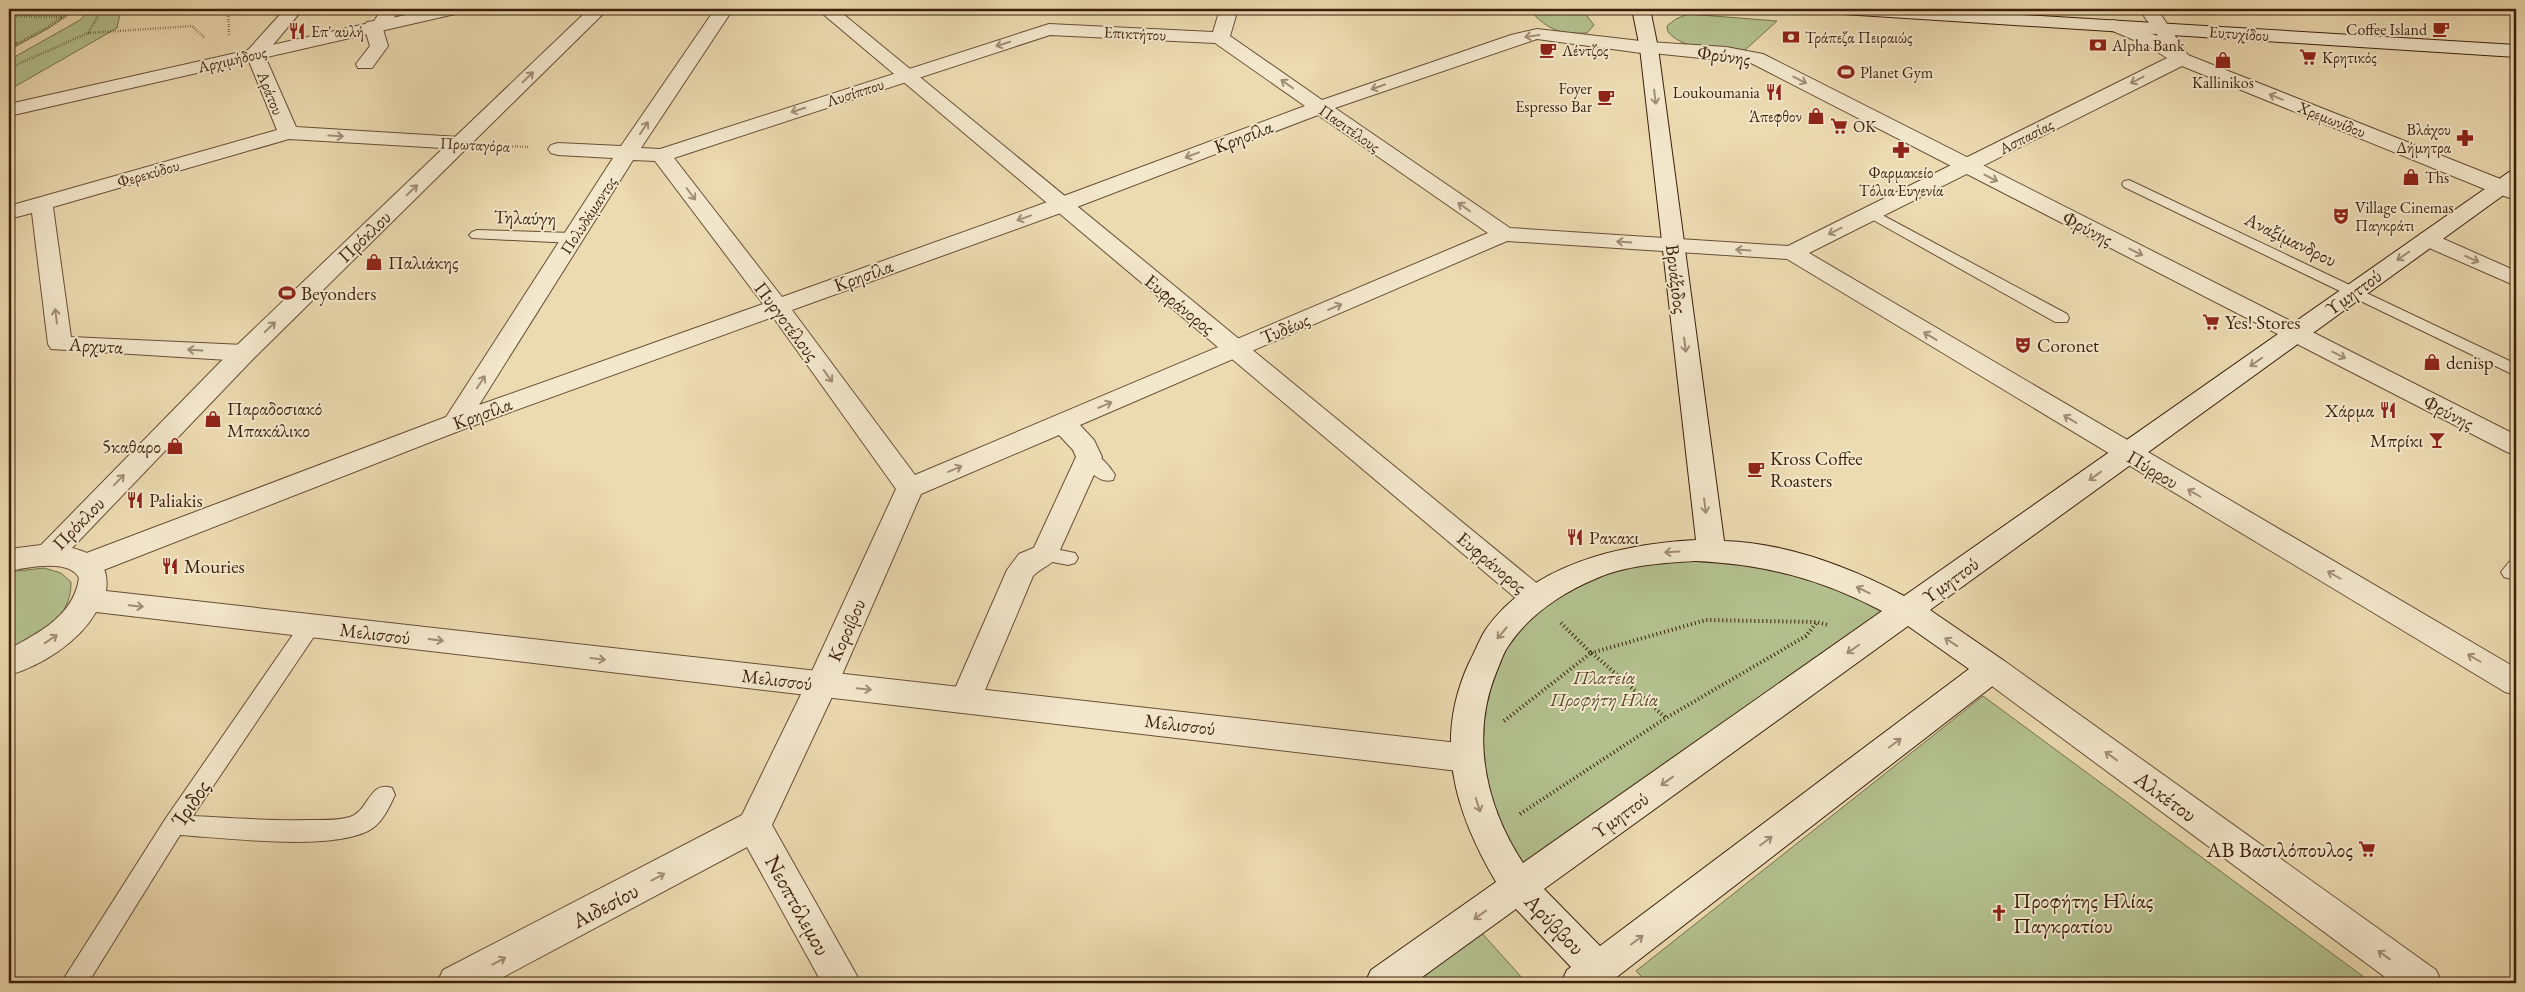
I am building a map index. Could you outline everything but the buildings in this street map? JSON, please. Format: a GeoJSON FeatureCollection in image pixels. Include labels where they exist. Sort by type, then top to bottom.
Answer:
{"type":"FeatureCollection","features":[{"type":"Feature","properties":{"kind":"street"},"geometry":{"type":"LineString","coordinates":[[255,54],[294,9]]}},
{"type":"Feature","properties":{"kind":"street"},"geometry":{"type":"LineString","coordinates":[[365,64],[379,46],[377,25],[391,9]]}},
{"type":"Feature","properties":{"kind":"street","name":"Αρχιμήδους"},"geometry":{"type":"LineString","coordinates":[[9,110],[377,25],[455,9]]}},
{"type":"Feature","properties":{"kind":"street","name":"Πρόκλου"},"geometry":{"type":"LineString","coordinates":[[49,554],[244,352],[599,9]]}},
{"type":"Feature","properties":{"kind":"street","name":"Πολυδάμαντος"},"geometry":{"type":"LineString","coordinates":[[454,423],[627,153],[724,9]]}},
{"type":"Feature","properties":{"kind":"street","name":"Ευφράνορος"},"geometry":{"type":"LineString","coordinates":[[826,9],[1535,598]]}},
{"type":"Feature","properties":{"kind":"street"},"geometry":{"type":"LineString","coordinates":[[1049,29],[1060,9]]}},
{"type":"Feature","properties":{"kind":"street"},"geometry":{"type":"LineString","coordinates":[[1220,38],[1229,9]]}},
{"type":"Feature","properties":{"kind":"street","name":"Βρυάξιδος"},"geometry":{"type":"LineString","coordinates":[[1641,9],[1649,48],[1711,550]]}},
{"type":"Feature","properties":{"kind":"street","name":"Ευτυχίδου"},"geometry":{"type":"LineString","coordinates":[[1843,9],[1917,11],[2516,51]]}},
{"type":"Feature","properties":{"kind":"street"},"geometry":{"type":"LineString","coordinates":[[2148,9],[2181,58]]}},
{"type":"Feature","properties":{"kind":"street","name":"Χρεμωνίδου"},"geometry":{"type":"LineString","coordinates":[[2114,25],[2163,46],[2181,58],[2511,186]]}},
{"type":"Feature","properties":{"kind":"street","name":"Λυσίππου"},"geometry":{"type":"LineString","coordinates":[[661,155],[1049,29]]}},
{"type":"Feature","properties":{"kind":"street","name":"Επικτήτου"},"geometry":{"type":"LineString","coordinates":[[1049,29],[1220,38]]}},
{"type":"Feature","properties":{"kind":"street","name":"Κρησίλα"},"geometry":{"type":"LineString","coordinates":[[86,564],[454,423],[1061,205],[1320,107],[1528,35],[1537,34],[1649,48]]}},
{"type":"Feature","properties":{"kind":"street","name":"Πασιτέλους"},"geometry":{"type":"LineString","coordinates":[[1220,38],[1504,234]]}},
{"type":"Feature","properties":{"kind":"street","name":"Φρύνης"},"geometry":{"type":"LineString","coordinates":[[1649,48],[1726,53],[1756,58],[2516,446]]}},
{"type":"Feature","properties":{"kind":"street","name":"Αράτου"},"geometry":{"type":"LineString","coordinates":[[255,54],[288,133]]}},
{"type":"Feature","properties":{"kind":"street","name":"Ασπασίας"},"geometry":{"type":"LineString","coordinates":[[1792,254],[2181,58]]}},
{"type":"Feature","properties":{"kind":"street","name":"Πρωταγόρα"},"geometry":{"type":"LineString","coordinates":[[288,133],[460,143]]}},
{"type":"Feature","properties":{"kind":"street","name":"Φερεκύδου"},"geometry":{"type":"LineString","coordinates":[[9,213],[288,133]]}},
{"type":"Feature","properties":{"kind":"street"},"geometry":{"type":"LineString","coordinates":[[558,149],[661,155]]}},
{"type":"Feature","properties":{"kind":"street","name":"Πυργοτέλους"},"geometry":{"type":"LineString","coordinates":[[661,155],[777,306],[910,488]]}},
{"type":"Feature","properties":{"kind":"street","name":"Υμηττού"},"geometry":{"type":"LineString","coordinates":[[1384,983],[2354,291],[2428,239],[2511,186]]}},
{"type":"Feature","properties":{"kind":"street","name":"Αρχυτα"},"geometry":{"type":"LineString","coordinates":[[42,204],[60,344],[244,352]]}},
{"type":"Feature","properties":{"kind":"street","name":"Τυδέως"},"geometry":{"type":"LineString","coordinates":[[910,488],[1504,234],[1672,245]]}},
{"type":"Feature","properties":{"kind":"street"},"geometry":{"type":"LineString","coordinates":[[2428,239],[2516,278]]}},
{"type":"Feature","properties":{"kind":"street"},"geometry":{"type":"LineString","coordinates":[[1672,245],[1792,254]]}},
{"type":"Feature","properties":{"kind":"street","name":"Πύρρου"},"geometry":{"type":"LineString","coordinates":[[1792,254],[2516,682]]}},
{"type":"Feature","properties":{"kind":"street"},"geometry":{"type":"LineString","coordinates":[[966,700],[1021,570],[1029,562],[1056,556],[1098,466],[1085,446],[1062,423]]}},
{"type":"Feature","properties":{"kind":"street","name":"Κοροίβου"},"geometry":{"type":"LineString","coordinates":[[754,826],[822,684],[910,488]]}},
{"type":"Feature","properties":{"kind":"street"},"geometry":{"type":"LineString","coordinates":[[1519,887],[1487,830],[1476,802],[1466,743],[1473,688],[1498,636],[1535,598],[1585,570],[1641,554],[1711,550],[1767,557],[1832,575],[1907,611]]}},
{"type":"Feature","properties":{"kind":"street"},"geometry":{"type":"LineString","coordinates":[[9,560],[49,554],[71,556],[86,564],[93,578],[91,594],[80,614],[60,633],[9,663]]}},
{"type":"Feature","properties":{"kind":"street","name":"Μελισσού"},"geometry":{"type":"LineString","coordinates":[[87,600],[966,700],[1466,743]]}},
{"type":"Feature","properties":{"kind":"street","name":"Αλκέτου"},"geometry":{"type":"LineString","coordinates":[[1907,611],[1992,669],[2423,983]]}},
{"type":"Feature","properties":{"kind":"street"},"geometry":{"type":"LineString","coordinates":[[1596,979],[1992,669]]}},
{"type":"Feature","properties":{"kind":"street","name":"Αιδεσίου"},"geometry":{"type":"LineString","coordinates":[[456,983],[754,826]]}},
{"type":"Feature","properties":{"kind":"street","name":"Νεοπτόλεμου"},"geometry":{"type":"LineString","coordinates":[[754,826],[842,983]]}},
{"type":"Feature","properties":{"kind":"street","name":"Αρύββου"},"geometry":{"type":"LineString","coordinates":[[1519,887],[1596,979]]}},
{"type":"Feature","properties":{"kind":"lane","name":"Αναξίμανδρου"},"geometry":{"type":"LineString","coordinates":[[2129,184],[2354,291],[2516,371]]}},
{"type":"Feature","properties":{"kind":"lane"},"geometry":{"type":"LineString","coordinates":[[1871,214],[2061,318]]}},
{"type":"Feature","properties":{"kind":"lane","name":"Τηλαύγη"},"geometry":{"type":"LineString","coordinates":[[477,235],[573,238]]}},
{"type":"Feature","properties":{"kind":"lane","name":"Ίριδος"},"geometry":{"type":"LineString","coordinates":[[74,983],[174,825],[310,626]]}},
{"type":"Feature","properties":{"kind":"lane"},"geometry":{"type":"LineString","coordinates":[[174,825],[329,831],[360,825],[374,810],[384,795]]}},
{"type":"Feature","properties":{"kind":"path"},"geometry":{"type":"LineString","coordinates":[[9,48],[19,44],[74,9]]}},
{"type":"Feature","properties":{"kind":"path"},"geometry":{"type":"LineString","coordinates":[[88,33],[102,9]]}},
{"type":"Feature","properties":{"kind":"path"},"geometry":{"type":"LineString","coordinates":[[228,9],[229,59]]}},
{"type":"Feature","properties":{"kind":"path"},"geometry":{"type":"LineString","coordinates":[[9,16],[64,16]]}},
{"type":"Feature","properties":{"kind":"path"},"geometry":{"type":"LineString","coordinates":[[9,68],[88,33],[192,26],[229,59]]}},
{"type":"Feature","properties":{"kind":"path"},"geometry":{"type":"LineString","coordinates":[[9,42],[19,44]]}},
{"type":"Feature","properties":{"kind":"path","name":"Πρωταγόρα"},"geometry":{"type":"LineString","coordinates":[[460,143],[558,149]]}},
{"type":"Feature","properties":{"kind":"path"},"geometry":{"type":"LineString","coordinates":[[1535,598],[1591,653],[1666,718]]}},
{"type":"Feature","properties":{"kind":"path"},"geometry":{"type":"LineString","coordinates":[[1466,743],[1508,720],[1591,653],[1706,620],[1816,622],[1872,636]]}},
{"type":"Feature","properties":{"kind":"path"},"geometry":{"type":"LineString","coordinates":[[1487,830],[1514,818],[1666,718],[1806,636],[1816,622]]}},
{"type":"Feature","properties":{"kind":"green space"},"geometry":{"type":"Polygon","coordinates":[[[9,9],[77,9],[49,28],[9,50],[9,9]]]}},
{"type":"Feature","properties":{"kind":"green space"},"geometry":{"type":"Polygon","coordinates":[[[91,9],[121,9],[117,28],[9,90],[9,60],[80,20],[91,9]]]}},
{"type":"Feature","properties":{"kind":"green space"},"geometry":{"type":"Polygon","coordinates":[[[1528,9],[1575,9],[1584,12],[1594,25],[1587,33],[1568,33],[1548,26],[1528,9]]]}},
{"type":"Feature","properties":{"kind":"green space"},"geometry":{"type":"Polygon","coordinates":[[[1688,14],[1777,21],[1745,50],[1714,49],[1684,43],[1668,32],[1667,26],[1676,19],[1688,14]]]}},
{"type":"Feature","properties":{"kind":"green space","name":"Πλατεία Προφήτη Ηλία"},"geometry":{"type":"Polygon","coordinates":[[[1641,554],[1767,557],[1907,611],[1519,887],[1467,758],[1498,636],[1535,598],[1641,554]]]}},
{"type":"Feature","properties":{"kind":"green space"},"geometry":{"type":"Polygon","coordinates":[[[44,568],[61,573],[71,582],[70,595],[66,606],[59,617],[42,634],[9,653],[9,572],[44,568]]]}},
{"type":"Feature","properties":{"kind":"green space"},"geometry":{"type":"Polygon","coordinates":[[[1983,696],[2372,983],[1648,983],[1636,971],[1983,696]]]}},
{"type":"Feature","properties":{"kind":"green space"},"geometry":{"type":"Polygon","coordinates":[[[1472,922],[1523,979],[1517,983],[1387,983],[1472,922]]]}},
{"type":"Feature","properties":{"kind":"place","name":"Coffee Island"},"geometry":{"type":"Point","coordinates":[2441,29]}},
{"type":"Feature","properties":{"kind":"place","name":"Επ' αυλή"},"geometry":{"type":"Point","coordinates":[297,31]}},
{"type":"Feature","properties":{"kind":"place","name":"Τράπεζα Πειραιώς"},"geometry":{"type":"Point","coordinates":[1791,37]}},
{"type":"Feature","properties":{"kind":"place","name":"Alpha Bank"},"geometry":{"type":"Point","coordinates":[2098,45]}},
{"type":"Feature","properties":{"kind":"place","name":"Λέντζος"},"geometry":{"type":"Point","coordinates":[1548,50]}},
{"type":"Feature","properties":{"kind":"place","name":"Κρητικός"},"geometry":{"type":"Point","coordinates":[2308,57]}},
{"type":"Feature","properties":{"kind":"place","name":"Kallinikos"},"geometry":{"type":"Point","coordinates":[2223,60]}},
{"type":"Feature","properties":{"kind":"place","name":"Planet Gym"},"geometry":{"type":"Point","coordinates":[1846,72]}},
{"type":"Feature","properties":{"kind":"place","name":"Loukoumania"},"geometry":{"type":"Point","coordinates":[1774,92]}},
{"type":"Feature","properties":{"kind":"place","name":"Foyer Espresso Bar"},"geometry":{"type":"Point","coordinates":[1606,97]}},
{"type":"Feature","properties":{"kind":"place","name":"Άπεφθον"},"geometry":{"type":"Point","coordinates":[1816,116]}},
{"type":"Feature","properties":{"kind":"place","name":"OK"},"geometry":{"type":"Point","coordinates":[1839,126]}},
{"type":"Feature","properties":{"kind":"place","name":"Βλάχου Δήμητρα"},"geometry":{"type":"Point","coordinates":[2465,138]}},
{"type":"Feature","properties":{"kind":"place","name":"Φαρμακείο Τόλια Ευγενία"},"geometry":{"type":"Point","coordinates":[1901,150]}},
{"type":"Feature","properties":{"kind":"place","name":"Ths"},"geometry":{"type":"Point","coordinates":[2411,177]}},
{"type":"Feature","properties":{"kind":"place","name":"Village Cinemas Παγκράτι"},"geometry":{"type":"Point","coordinates":[2341,216]}},
{"type":"Feature","properties":{"kind":"place","name":"Παλιάκης"},"geometry":{"type":"Point","coordinates":[374,262]}},
{"type":"Feature","properties":{"kind":"place","name":"Beyonders"},"geometry":{"type":"Point","coordinates":[287,293]}},
{"type":"Feature","properties":{"kind":"place","name":"Yes! Stores"},"geometry":{"type":"Point","coordinates":[2211,322]}},
{"type":"Feature","properties":{"kind":"place","name":"Coronet"},"geometry":{"type":"Point","coordinates":[2023,345]}},
{"type":"Feature","properties":{"kind":"place","name":"denisp"},"geometry":{"type":"Point","coordinates":[2432,362]}},
{"type":"Feature","properties":{"kind":"place","name":"Χάρμα"},"geometry":{"type":"Point","coordinates":[2388,410]}},
{"type":"Feature","properties":{"kind":"place","name":"Παραδοσιακό Μπακάλικο"},"geometry":{"type":"Point","coordinates":[213,419]}},
{"type":"Feature","properties":{"kind":"place","name":"Μπρίκι"},"geometry":{"type":"Point","coordinates":[2437,440]}},
{"type":"Feature","properties":{"kind":"place","name":"5καθαρο"},"geometry":{"type":"Point","coordinates":[175,446]}},
{"type":"Feature","properties":{"kind":"place","name":"Kross Coffee Roasters"},"geometry":{"type":"Point","coordinates":[1756,469]}},
{"type":"Feature","properties":{"kind":"place","name":"Paliakis"},"geometry":{"type":"Point","coordinates":[135,500]}},
{"type":"Feature","properties":{"kind":"place","name":"Ρακακι"},"geometry":{"type":"Point","coordinates":[1575,537]}},
{"type":"Feature","properties":{"kind":"place","name":"Mouries"},"geometry":{"type":"Point","coordinates":[170,566]}},
{"type":"Feature","properties":{"kind":"place","name":"ΑΒ Βασιλόπουλος"},"geometry":{"type":"Point","coordinates":[2367,849]}},
{"type":"Feature","properties":{"kind":"place","name":"Προφήτης Ηλίας Παγκρατίου"},"geometry":{"type":"Point","coordinates":[1999,913]}}]}
